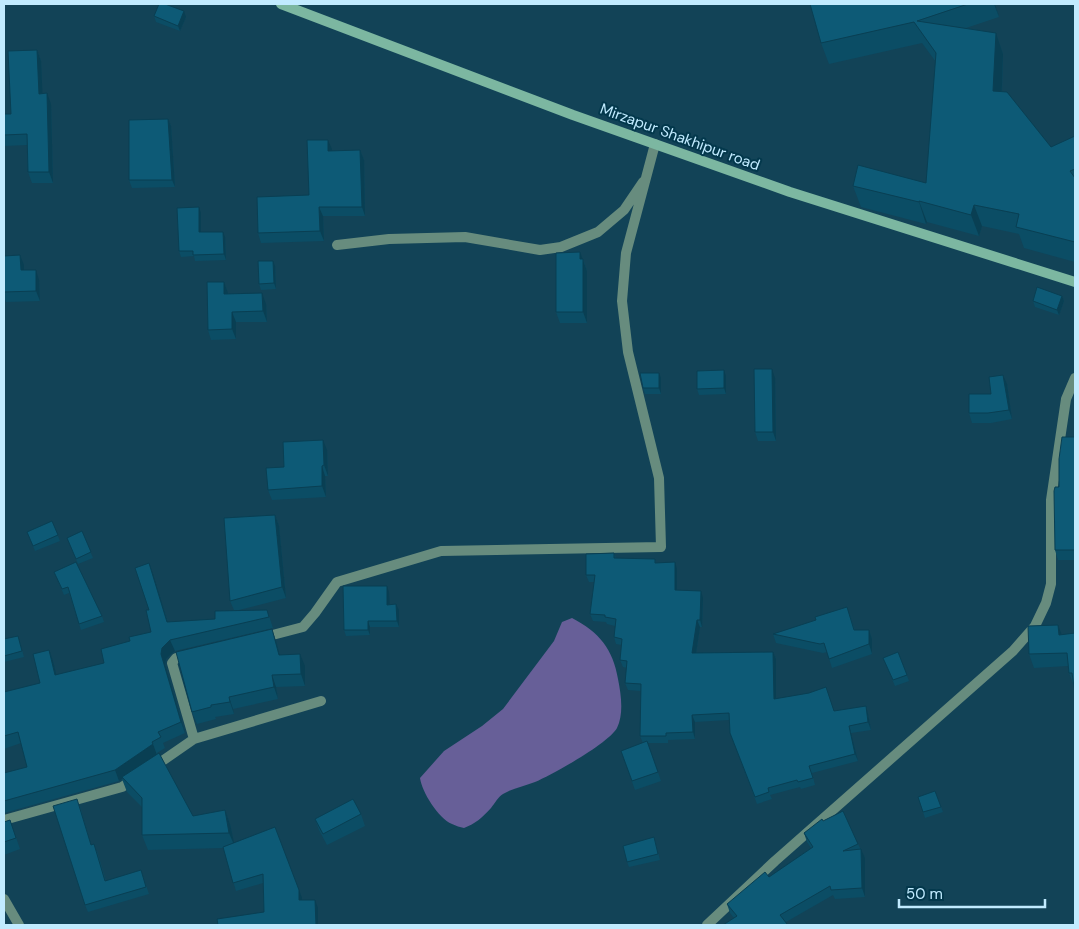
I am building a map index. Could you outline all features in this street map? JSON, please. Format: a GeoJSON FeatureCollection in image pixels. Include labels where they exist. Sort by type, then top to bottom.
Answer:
{"type":"FeatureCollection","features":[{"type":"Feature","properties":{"kind":"main road","name":"Mirzapur Shakhipur road"},"geometry":{"type":"LineString","coordinates":[[281,4],[573,115],[790,192],[1075,282]]}},
{"type":"Feature","properties":{"kind":"street"},"geometry":{"type":"LineString","coordinates":[[247,642],[303,626],[315,613],[337,582],[441,551],[661,547],[659,478],[628,352],[622,301],[626,253],[655,144]]}},
{"type":"Feature","properties":{"kind":"street"},"geometry":{"type":"LineString","coordinates":[[337,245],[389,239],[465,237],[540,250],[561,247],[598,232],[624,210],[647,177]]}},
{"type":"Feature","properties":{"kind":"street"},"geometry":{"type":"LineString","coordinates":[[707,925],[775,861],[1013,651],[1035,626],[1046,603],[1052,584],[1051,500],[1066,399],[1075,378]]}},
{"type":"Feature","properties":{"kind":"street"},"geometry":{"type":"LineString","coordinates":[[194,739],[172,663],[176,658],[203,652]]}},
{"type":"Feature","properties":{"kind":"street"},"geometry":{"type":"LineString","coordinates":[[4,820],[122,786],[194,739],[321,701]]}},
{"type":"Feature","properties":{"kind":"street"},"geometry":{"type":"LineString","coordinates":[[4,899],[19,925]]}},
{"type":"Feature","properties":{"kind":"shaded area"},"geometry":{"type":"Polygon","coordinates":[[[572,618],[590,629],[603,642],[616,668],[621,697],[621,717],[617,728],[592,750],[554,773],[503,794],[479,820],[472,824],[464,828],[447,821],[432,804],[421,784],[420,778],[444,751],[482,726],[503,709],[554,641],[562,622],[572,618]]]}},
{"type":"Feature","properties":{"kind":"building"},"geometry":{"type":"Polygon","coordinates":[[[159,4],[165,4],[184,11],[178,26],[154,16],[159,4]]]}},
{"type":"Feature","properties":{"kind":"building"},"geometry":{"type":"Polygon","coordinates":[[[810,4],[968,4],[917,21],[996,33],[993,91],[1007,92],[1051,147],[1075,136],[1075,169],[1070,171],[1075,178],[1075,242],[1016,227],[1019,214],[974,205],[971,215],[853,186],[858,165],[926,183],[936,53],[914,22],[821,43],[810,4]]]}},
{"type":"Feature","properties":{"kind":"building"},"geometry":{"type":"Polygon","coordinates":[[[37,50],[39,94],[47,93],[49,172],[28,172],[27,134],[4,135],[4,114],[11,114],[8,51],[37,50]]]}},
{"type":"Feature","properties":{"kind":"building"},"geometry":{"type":"Polygon","coordinates":[[[168,119],[172,180],[129,180],[129,120],[168,119]]]}},
{"type":"Feature","properties":{"kind":"building"},"geometry":{"type":"Polygon","coordinates":[[[307,140],[328,140],[328,151],[360,150],[362,207],[319,207],[320,231],[258,233],[257,197],[309,195],[307,140]]]}},
{"type":"Feature","properties":{"kind":"building"},"geometry":{"type":"Polygon","coordinates":[[[199,207],[199,232],[223,232],[224,254],[193,255],[193,251],[179,251],[177,208],[199,207]]]}},
{"type":"Feature","properties":{"kind":"building"},"geometry":{"type":"Polygon","coordinates":[[[580,252],[580,259],[583,259],[583,312],[556,312],[556,253],[580,252]]]}},
{"type":"Feature","properties":{"kind":"building"},"geometry":{"type":"Polygon","coordinates":[[[20,255],[21,270],[36,270],[36,291],[4,292],[4,256],[20,255]]]}},
{"type":"Feature","properties":{"kind":"building"},"geometry":{"type":"Polygon","coordinates":[[[258,261],[273,261],[274,283],[259,284],[258,261]]]}},
{"type":"Feature","properties":{"kind":"building"},"geometry":{"type":"Polygon","coordinates":[[[207,282],[224,282],[224,294],[262,293],[263,311],[232,312],[232,329],[208,330],[207,282]]]}},
{"type":"Feature","properties":{"kind":"building"},"geometry":{"type":"Polygon","coordinates":[[[1037,287],[1062,296],[1057,310],[1033,301],[1037,287]]]}},
{"type":"Feature","properties":{"kind":"building"},"geometry":{"type":"Polygon","coordinates":[[[754,369],[772,369],[773,432],[755,432],[754,369]]]}},
{"type":"Feature","properties":{"kind":"building"},"geometry":{"type":"Polygon","coordinates":[[[724,370],[724,388],[697,389],[697,371],[724,370]]]}},
{"type":"Feature","properties":{"kind":"building"},"geometry":{"type":"Polygon","coordinates":[[[640,373],[659,373],[659,388],[643,388],[640,373]]]}},
{"type":"Feature","properties":{"kind":"building"},"geometry":{"type":"Polygon","coordinates":[[[1003,375],[1009,410],[969,413],[969,394],[991,394],[989,377],[1003,375]]]}},
{"type":"Feature","properties":{"kind":"building"},"geometry":{"type":"Polygon","coordinates":[[[1062,437],[1075,437],[1075,550],[1055,550],[1054,491],[1055,487],[1059,487],[1059,459],[1062,437]]]}},
{"type":"Feature","properties":{"kind":"building"},"geometry":{"type":"Polygon","coordinates":[[[323,440],[324,465],[322,466],[322,486],[268,490],[266,468],[284,467],[283,442],[323,440]]]}},
{"type":"Feature","properties":{"kind":"building"},"geometry":{"type":"Polygon","coordinates":[[[275,515],[282,587],[230,601],[224,518],[275,515]]]}},
{"type":"Feature","properties":{"kind":"building"},"geometry":{"type":"Polygon","coordinates":[[[52,521],[58,535],[33,546],[27,532],[52,521]]]}},
{"type":"Feature","properties":{"kind":"building"},"geometry":{"type":"Polygon","coordinates":[[[82,531],[91,552],[76,559],[67,538],[82,531]]]}},
{"type":"Feature","properties":{"kind":"building"},"geometry":{"type":"Polygon","coordinates":[[[614,553],[614,558],[655,559],[655,563],[675,562],[675,590],[701,591],[700,620],[697,620],[692,653],[773,652],[774,699],[809,693],[826,687],[834,711],[866,706],[868,722],[849,726],[855,754],[809,766],[813,778],[798,782],[797,780],[768,788],[769,792],[755,797],[730,733],[729,713],[692,715],[693,732],[666,733],[666,736],[640,736],[641,684],[625,683],[627,661],[620,660],[622,639],[614,637],[616,619],[605,617],[605,615],[590,614],[595,575],[586,575],[586,554],[614,553]]]}},
{"type":"Feature","properties":{"kind":"building"},"geometry":{"type":"Polygon","coordinates":[[[76,562],[102,616],[79,624],[68,587],[62,589],[54,572],[76,562]]]}},
{"type":"Feature","properties":{"kind":"building"},"geometry":{"type":"Polygon","coordinates":[[[149,563],[167,622],[215,619],[215,611],[267,610],[269,617],[170,640],[162,648],[161,654],[181,722],[158,732],[161,737],[152,742],[153,744],[115,770],[4,801],[4,773],[27,767],[18,732],[4,736],[4,692],[40,683],[33,654],[49,650],[55,675],[104,663],[101,649],[130,641],[129,637],[151,632],[146,610],[149,610],[135,568],[149,563]]]}},
{"type":"Feature","properties":{"kind":"building"},"geometry":{"type":"Polygon","coordinates":[[[343,586],[387,586],[387,605],[396,604],[397,621],[368,621],[368,630],[344,630],[343,586]]]}},
{"type":"Feature","properties":{"kind":"building"},"geometry":{"type":"Polygon","coordinates":[[[847,607],[854,630],[869,630],[869,644],[829,659],[824,643],[820,644],[773,634],[816,620],[815,617],[847,607]]]}},
{"type":"Feature","properties":{"kind":"building"},"geometry":{"type":"Polygon","coordinates":[[[1058,625],[1059,635],[1075,633],[1075,693],[1072,673],[1069,673],[1067,653],[1029,654],[1028,626],[1058,625]]]}},
{"type":"Feature","properties":{"kind":"building"},"geometry":{"type":"Polygon","coordinates":[[[272,629],[279,655],[300,654],[301,674],[272,675],[274,687],[229,697],[230,702],[211,705],[211,707],[192,712],[176,652],[272,629]]]}},
{"type":"Feature","properties":{"kind":"building"},"geometry":{"type":"Polygon","coordinates":[[[18,636],[22,651],[4,656],[4,639],[18,636]]]}},
{"type":"Feature","properties":{"kind":"building"},"geometry":{"type":"Polygon","coordinates":[[[898,652],[907,675],[893,680],[883,658],[898,652]]]}},
{"type":"Feature","properties":{"kind":"building"},"geometry":{"type":"Polygon","coordinates":[[[647,741],[658,772],[632,781],[621,751],[647,741]]]}},
{"type":"Feature","properties":{"kind":"building"},"geometry":{"type":"Polygon","coordinates":[[[159,753],[193,816],[225,810],[229,833],[142,835],[142,798],[122,777],[159,753]]]}},
{"type":"Feature","properties":{"kind":"building"},"geometry":{"type":"Polygon","coordinates":[[[935,791],[941,807],[923,812],[918,797],[935,791]]]}},
{"type":"Feature","properties":{"kind":"building"},"geometry":{"type":"Polygon","coordinates":[[[77,799],[91,845],[94,844],[105,881],[141,870],[146,887],[85,905],[53,806],[77,799]]]}},
{"type":"Feature","properties":{"kind":"building"},"geometry":{"type":"Polygon","coordinates":[[[353,799],[361,814],[323,834],[315,819],[353,799]]]}},
{"type":"Feature","properties":{"kind":"building"},"geometry":{"type":"Polygon","coordinates":[[[843,811],[858,844],[843,851],[861,849],[862,888],[831,890],[830,886],[780,915],[787,924],[785,925],[723,925],[737,916],[727,904],[765,872],[769,877],[813,847],[804,833],[822,819],[823,821],[843,811]]]}},
{"type":"Feature","properties":{"kind":"building"},"geometry":{"type":"Polygon","coordinates":[[[10,820],[16,838],[4,842],[4,822],[10,820]]]}},
{"type":"Feature","properties":{"kind":"building"},"geometry":{"type":"Polygon","coordinates":[[[275,827],[299,890],[299,900],[315,900],[316,925],[218,925],[217,919],[264,912],[263,874],[233,883],[223,847],[275,827]]]}},
{"type":"Feature","properties":{"kind":"building"},"geometry":{"type":"Polygon","coordinates":[[[654,837],[658,854],[627,862],[623,846],[654,837]]]}}]}
